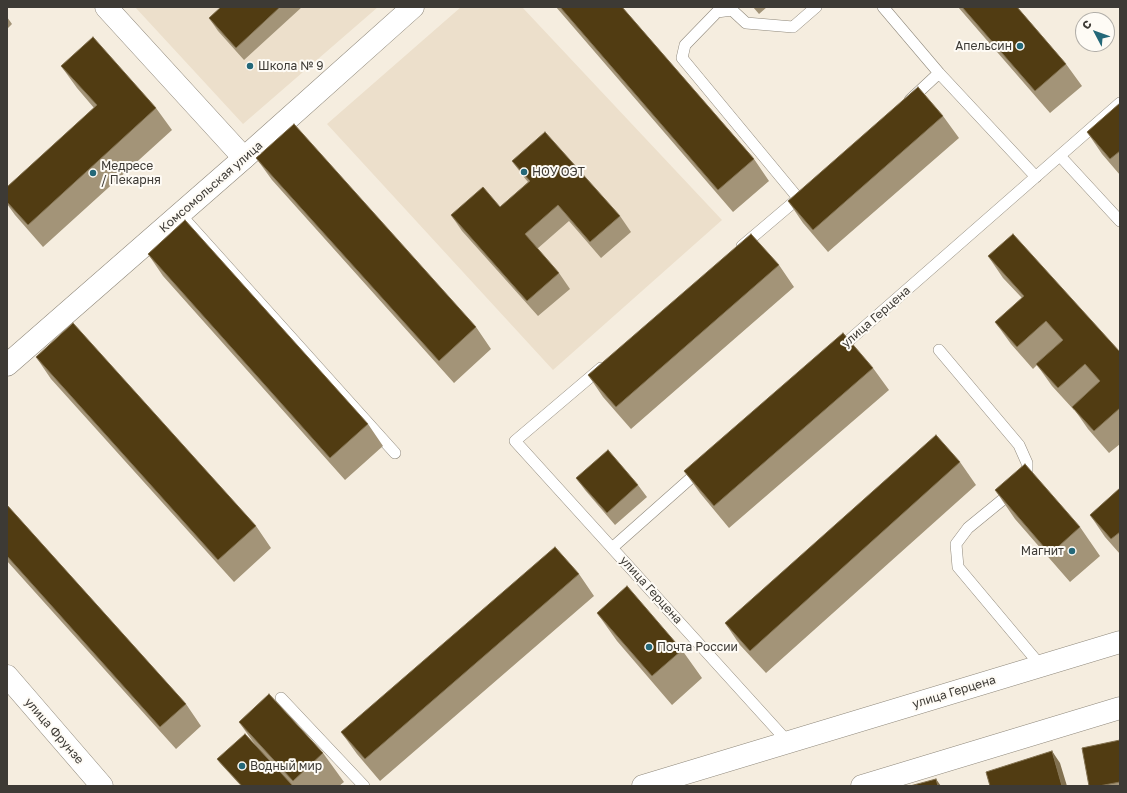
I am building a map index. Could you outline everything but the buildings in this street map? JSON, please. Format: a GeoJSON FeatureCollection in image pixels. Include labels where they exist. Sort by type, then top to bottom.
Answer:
{"type":"FeatureCollection","features":[{"type":"Feature","properties":{"kind":"street"},"geometry":{"type":"LineString","coordinates":[[106,7],[244,158]]}},
{"type":"Feature","properties":{"kind":"street","name":"Комсомольская улица"},"geometry":{"type":"LineString","coordinates":[[7,365],[244,158],[413,7]]}},
{"type":"Feature","properties":{"kind":"street","name":"улица Герцена"},"geometry":{"type":"LineString","coordinates":[[643,786],[1120,642]]}},
{"type":"Feature","properties":{"kind":"street","name":"улица Фрунзе"},"geometry":{"type":"LineString","coordinates":[[7,676],[102,786]]}},
{"type":"Feature","properties":{"kind":"street"},"geometry":{"type":"LineString","coordinates":[[862,786],[1120,708]]}},
{"type":"Feature","properties":{"kind":"lane"},"geometry":{"type":"LineString","coordinates":[[798,198],[682,58],[685,45],[718,12],[732,10],[746,23],[793,27],[816,7]]}},
{"type":"Feature","properties":{"kind":"lane"},"geometry":{"type":"LineString","coordinates":[[883,7],[939,73],[1036,177]]}},
{"type":"Feature","properties":{"kind":"lane"},"geometry":{"type":"LineString","coordinates":[[904,105],[939,73]]}},
{"type":"Feature","properties":{"kind":"lane","name":"улица Герцена"},"geometry":{"type":"LineString","coordinates":[[827,360],[1120,103]]}},
{"type":"Feature","properties":{"kind":"lane"},"geometry":{"type":"LineString","coordinates":[[1060,156],[1120,221]]}},
{"type":"Feature","properties":{"kind":"lane"},"geometry":{"type":"LineString","coordinates":[[731,255],[809,188]]}},
{"type":"Feature","properties":{"kind":"lane"},"geometry":{"type":"LineString","coordinates":[[180,214],[395,453]]}},
{"type":"Feature","properties":{"kind":"lane"},"geometry":{"type":"LineString","coordinates":[[939,350],[1019,445],[1027,463],[1028,479],[968,528],[956,544],[958,567],[1041,666]]}},
{"type":"Feature","properties":{"kind":"lane"},"geometry":{"type":"LineString","coordinates":[[611,359],[515,441],[612,548]]}},
{"type":"Feature","properties":{"kind":"lane","name":"улица Герцена"},"geometry":{"type":"LineString","coordinates":[[708,464],[612,548],[788,742]]}},
{"type":"Feature","properties":{"kind":"lane"},"geometry":{"type":"LineString","coordinates":[[281,698],[364,786]]}},
{"type":"Feature","properties":{"kind":"shaded area","name":"Школа № 9"},"geometry":{"type":"Polygon","coordinates":[[[135,7],[378,7],[243,124],[135,7]]]}},
{"type":"Feature","properties":{"kind":"shaded area","name":"НОУ ОЭТ"},"geometry":{"type":"Polygon","coordinates":[[[461,7],[522,7],[722,220],[553,370],[327,124],[461,7]]]}},
{"type":"Feature","properties":{"kind":"place","name":"Апельсин"},"geometry":{"type":"Point","coordinates":[1020,46]}},
{"type":"Feature","properties":{"kind":"place","name":"Школа № 9"},"geometry":{"type":"Point","coordinates":[250,66]}},
{"type":"Feature","properties":{"kind":"place","name":"НОУ ОЭТ"},"geometry":{"type":"Point","coordinates":[524,172]}},
{"type":"Feature","properties":{"kind":"place","name":"Медресе / Пекарня"},"geometry":{"type":"Point","coordinates":[93,173]}},
{"type":"Feature","properties":{"kind":"place","name":"Магнит"},"geometry":{"type":"Point","coordinates":[1072,551]}},
{"type":"Feature","properties":{"kind":"place","name":"Почта России"},"geometry":{"type":"Point","coordinates":[649,647]}},
{"type":"Feature","properties":{"kind":"place","name":"Водный мир"},"geometry":{"type":"Point","coordinates":[242,766]}}]}
